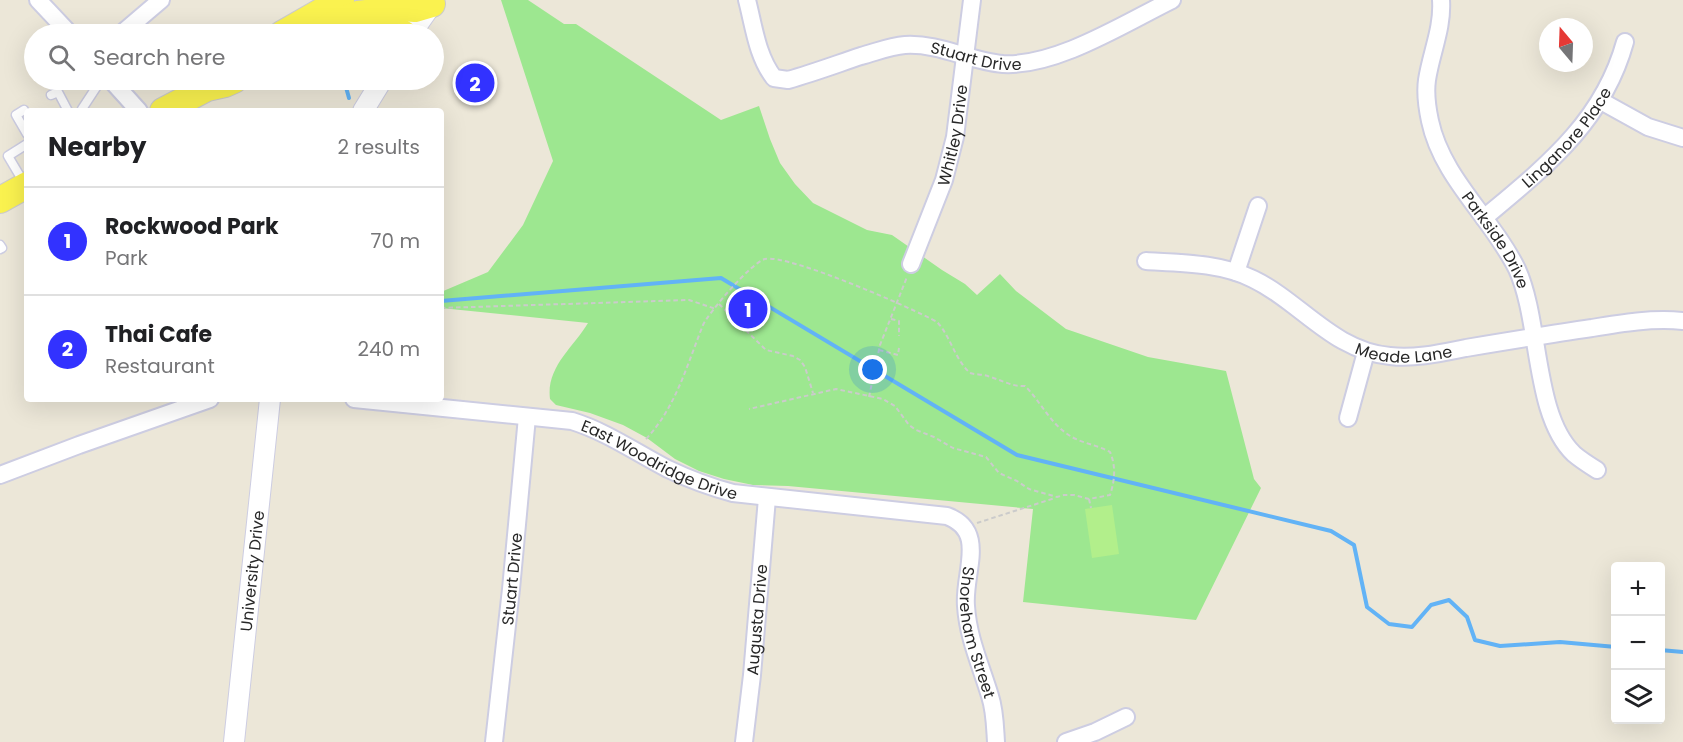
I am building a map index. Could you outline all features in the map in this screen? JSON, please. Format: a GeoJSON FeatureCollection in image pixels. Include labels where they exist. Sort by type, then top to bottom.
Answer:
{"type":"FeatureCollection","features":[{"type":"Feature","properties":{"kind":"main road"},"geometry":{"type":"LineString","coordinates":[[299,24],[341,0]]}},
{"type":"Feature","properties":{"kind":"main road"},"geometry":{"type":"LineString","coordinates":[[334,24],[352,15],[374,12],[388,7],[415,9],[431,1]]}},
{"type":"Feature","properties":{"kind":"main road"},"geometry":{"type":"LineString","coordinates":[[374,12],[387,24]]}},
{"type":"Feature","properties":{"kind":"main road"},"geometry":{"type":"LineString","coordinates":[[168,108],[200,90]]}},
{"type":"Feature","properties":{"kind":"main road"},"geometry":{"type":"LineString","coordinates":[[0,200],[24,187]]}},
{"type":"Feature","properties":{"kind":"street"},"geometry":{"type":"LineString","coordinates":[[38,0],[61,24]]}},
{"type":"Feature","properties":{"kind":"street"},"geometry":{"type":"LineString","coordinates":[[133,24],[161,0]]}},
{"type":"Feature","properties":{"kind":"street","name":"Stuart Drive"},"geometry":{"type":"LineString","coordinates":[[747,0],[761,57],[774,78],[788,80],[904,45],[941,48],[980,60],[1004,64],[1031,62],[1083,44],[1172,0]]}},
{"type":"Feature","properties":{"kind":"street","name":"Whitley Drive"},"geometry":{"type":"LineString","coordinates":[[912,264],[944,180],[955,137],[972,0]]}},
{"type":"Feature","properties":{"kind":"street","name":"Parkside Drive"},"geometry":{"type":"LineString","coordinates":[[1442,0],[1441,25],[1427,81],[1426,104],[1431,125],[1450,169],[1505,246],[1517,270],[1524,287],[1554,423],[1574,454],[1596,470]]}},
{"type":"Feature","properties":{"kind":"street"},"geometry":{"type":"LineString","coordinates":[[417,24],[431,1]]}},
{"type":"Feature","properties":{"kind":"street","name":"Linganore Place"},"geometry":{"type":"LineString","coordinates":[[1485,218],[1575,135],[1601,101],[1613,78],[1625,42]]}},
{"type":"Feature","properties":{"kind":"street"},"geometry":{"type":"LineString","coordinates":[[120,90],[136,108]]}},
{"type":"Feature","properties":{"kind":"street"},"geometry":{"type":"LineString","coordinates":[[365,108],[376,90]]}},
{"type":"Feature","properties":{"kind":"street"},"geometry":{"type":"LineString","coordinates":[[1601,101],[1648,127],[1683,138]]}},
{"type":"Feature","properties":{"kind":"street"},"geometry":{"type":"LineString","coordinates":[[1236,272],[1258,206]]}},
{"type":"Feature","properties":{"kind":"street","name":"Meade Lane"},"geometry":{"type":"LineString","coordinates":[[1146,261],[1203,266],[1236,272],[1279,293],[1334,336],[1366,352],[1390,356],[1409,357],[1640,321],[1683,321]]}},
{"type":"Feature","properties":{"kind":"street"},"geometry":{"type":"LineString","coordinates":[[1348,418],[1366,352]]}},
{"type":"Feature","properties":{"kind":"street"},"geometry":{"type":"LineString","coordinates":[[0,475],[202,402]]}},
{"type":"Feature","properties":{"kind":"street","name":"University Drive"},"geometry":{"type":"LineString","coordinates":[[234,742],[270,402]]}},
{"type":"Feature","properties":{"kind":"street","name":"East Woodridge Drive"},"geometry":{"type":"LineString","coordinates":[[383,402],[572,422],[591,427],[666,468],[704,485],[733,493],[947,516],[958,520],[963,525]]}},
{"type":"Feature","properties":{"kind":"street","name":"Stuart Drive"},"geometry":{"type":"LineString","coordinates":[[494,742],[527,417]]}},
{"type":"Feature","properties":{"kind":"street","name":"Augusta Drive"},"geometry":{"type":"LineString","coordinates":[[744,742],[767,498]]}},
{"type":"Feature","properties":{"kind":"street","name":"Shoreham Street"},"geometry":{"type":"LineString","coordinates":[[963,525],[968,530],[971,544],[965,604],[968,627],[990,697],[996,742]]}},
{"type":"Feature","properties":{"kind":"street"},"geometry":{"type":"LineString","coordinates":[[1066,742],[1095,732],[1126,717]]}},
{"type":"Feature","properties":{"kind":"lane"},"geometry":{"type":"LineString","coordinates":[[82,108],[94,90]]}},
{"type":"Feature","properties":{"kind":"lane"},"geometry":{"type":"LineString","coordinates":[[51,95],[58,92],[64,108]]}},
{"type":"Feature","properties":{"kind":"lane"},"geometry":{"type":"LineString","coordinates":[[24,110],[16,115],[24,126]]}},
{"type":"Feature","properties":{"kind":"lane"},"geometry":{"type":"LineString","coordinates":[[24,146],[4,158],[24,183]]}},
{"type":"Feature","properties":{"kind":"path"},"geometry":{"type":"LineString","coordinates":[[636,450],[664,418],[679,388],[705,322],[727,294],[738,281],[764,259],[793,264],[843,280],[937,322],[944,330],[958,359],[970,373],[991,376],[999,381],[1025,386],[1067,435],[1110,452],[1115,468],[1110,495],[1089,499],[1064,495],[984,522],[963,525]]}},
{"type":"Feature","properties":{"kind":"path"},"geometry":{"type":"LineString","coordinates":[[869,397],[879,350],[912,264]]}},
{"type":"Feature","properties":{"kind":"path"},"geometry":{"type":"LineString","coordinates":[[444,308],[689,300],[716,309]]}},
{"type":"Feature","properties":{"kind":"path"},"geometry":{"type":"LineString","coordinates":[[719,304],[766,350],[793,356],[800,360],[805,367],[813,393]]}},
{"type":"Feature","properties":{"kind":"path"},"geometry":{"type":"LineString","coordinates":[[891,319],[899,321],[899,336]]}},
{"type":"Feature","properties":{"kind":"path"},"geometry":{"type":"LineString","coordinates":[[879,350],[898,355],[899,348]]}},
{"type":"Feature","properties":{"kind":"path"},"geometry":{"type":"LineString","coordinates":[[749,409],[836,389],[891,403],[916,430],[953,448],[986,457],[999,473],[1029,489],[1057,497]]}},
{"type":"Feature","properties":{"kind":"path"},"geometry":{"type":"LineString","coordinates":[[1089,499],[1091,508]]}},
{"type":"Feature","properties":{"kind":"green space"},"geometry":{"type":"Polygon","coordinates":[[[501,0],[528,0],[564,24],[576,24],[721,120],[759,106],[780,163],[813,203],[867,230],[892,235],[965,284],[977,295],[1000,274],[1016,291],[1066,329],[1148,357],[1226,371],[1254,479],[1261,488],[1196,620],[1023,602],[1033,509],[788,486],[753,485],[724,479],[699,471],[675,459],[647,438],[623,425],[590,413],[556,405],[550,399],[552,377],[562,358],[588,323],[444,308],[444,291],[488,272],[523,225],[553,161],[501,0]]]}},
{"type":"Feature","properties":{"kind":"green space"},"geometry":{"type":"Polygon","coordinates":[[[1112,505],[1119,554],[1092,558],[1085,509],[1112,505]]]}},
{"type":"Feature","properties":{"kind":"waterway"},"geometry":{"type":"LineString","coordinates":[[347,90],[349,98]]}},
{"type":"Feature","properties":{"kind":"waterway"},"geometry":{"type":"LineString","coordinates":[[444,301],[721,278],[1017,455],[1331,531],[1354,545],[1367,607],[1389,624],[1412,627],[1431,605],[1449,600],[1467,617],[1475,640],[1500,646],[1560,642],[1611,647]]}},
{"type":"Feature","properties":{"kind":"waterway"},"geometry":{"type":"LineString","coordinates":[[1665,650],[1683,652]]}},
{"type":"Feature","properties":{"kind":"place","name":"Thai Cafe"},"geometry":{"type":"Point","coordinates":[475,83]}},
{"type":"Feature","properties":{"kind":"place","name":"Rockwood Park"},"geometry":{"type":"Point","coordinates":[748,309]}}]}
